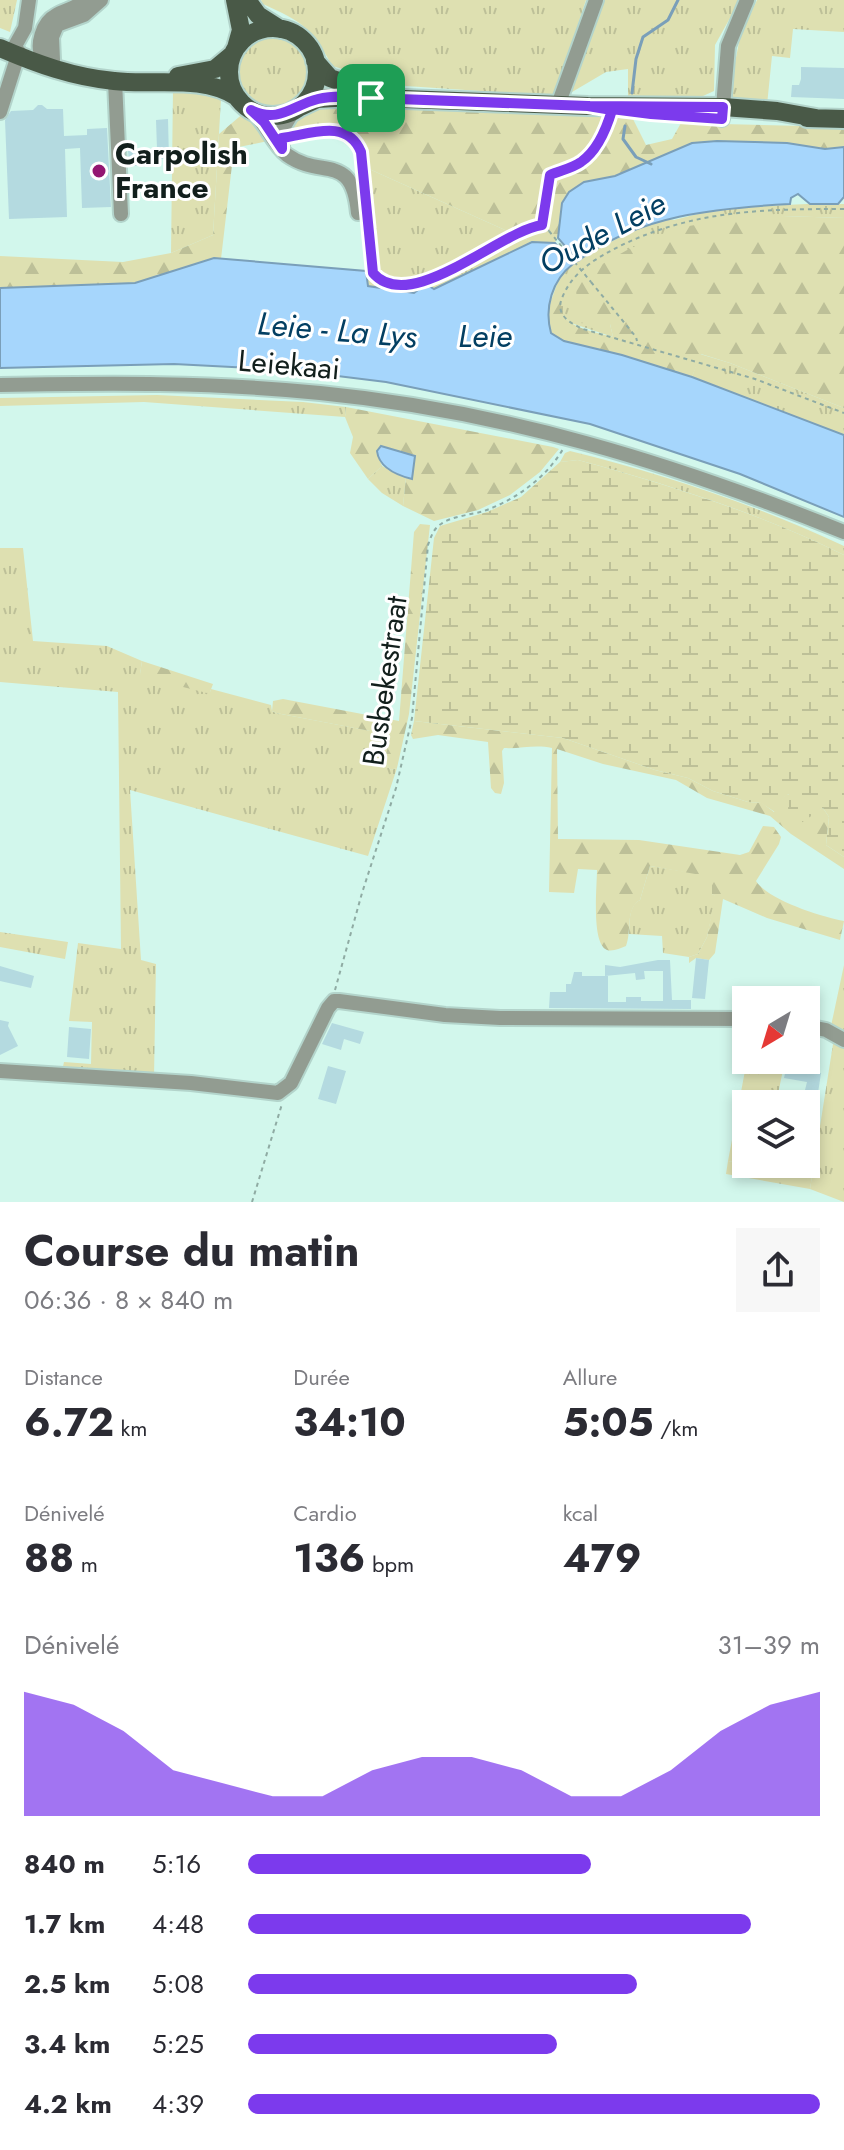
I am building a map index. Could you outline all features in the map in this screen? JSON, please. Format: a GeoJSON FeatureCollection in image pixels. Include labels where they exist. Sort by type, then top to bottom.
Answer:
{"type":"FeatureCollection","features":[{"type":"Feature","properties":{"kind":"main road"},"geometry":{"type":"LineString","coordinates":[[235,0],[241,30],[229,73],[237,97]]}},
{"type":"Feature","properties":{"kind":"main road"},"geometry":{"type":"LineString","coordinates":[[247,0],[258,15],[305,43],[324,73],[336,81],[405,98]]}},
{"type":"Feature","properties":{"kind":"main road"},"geometry":{"type":"LineString","coordinates":[[51,63],[174,76],[215,69],[245,38],[269,29],[282,30]]}},
{"type":"Feature","properties":{"kind":"main road"},"geometry":{"type":"LineString","coordinates":[[10,51],[115,81],[206,85],[224,90],[251,110],[269,116],[329,97],[588,106],[674,105],[722,113],[844,119]]}},
{"type":"Feature","properties":{"kind":"main road"},"geometry":{"type":"LineString","coordinates":[[297,108],[314,86],[314,60]]}},
{"type":"Feature","properties":{"kind":"main road"},"geometry":{"type":"LineString","coordinates":[[588,106],[694,117],[722,113]]}},
{"type":"Feature","properties":{"kind":"street"},"geometry":{"type":"LineString","coordinates":[[0,112],[10,51],[25,28],[29,0]]}},
{"type":"Feature","properties":{"kind":"street"},"geometry":{"type":"LineString","coordinates":[[51,63],[41,39],[46,24],[51,18],[72,10],[84,0]]}},
{"type":"Feature","properties":{"kind":"street"},"geometry":{"type":"LineString","coordinates":[[51,63],[52,37],[57,25],[84,15],[101,0]]}},
{"type":"Feature","properties":{"kind":"street"},"geometry":{"type":"LineString","coordinates":[[558,105],[596,0]]}},
{"type":"Feature","properties":{"kind":"street"},"geometry":{"type":"LineString","coordinates":[[722,113],[728,46],[747,0]]}},
{"type":"Feature","properties":{"kind":"street"},"geometry":{"type":"LineString","coordinates":[[115,81],[121,214]]}},
{"type":"Feature","properties":{"kind":"street"},"geometry":{"type":"LineString","coordinates":[[282,144],[282,130],[297,108]]}},
{"type":"Feature","properties":{"kind":"street"},"geometry":{"type":"LineString","coordinates":[[251,110],[299,162],[338,170],[355,189],[362,211]]}},
{"type":"Feature","properties":{"kind":"street","name":"Leiekaai"},"geometry":{"type":"LineString","coordinates":[[0,385],[171,383],[321,393],[428,408],[570,438],[704,478],[844,532]]}},
{"type":"Feature","properties":{"kind":"street"},"geometry":{"type":"LineString","coordinates":[[0,1071],[191,1083],[273,1093],[283,1091],[291,1083],[334,1001],[445,1015],[500,1018],[732,1019]]}},
{"type":"Feature","properties":{"kind":"street"},"geometry":{"type":"LineString","coordinates":[[820,1029],[844,1040]]}},
{"type":"Feature","properties":{"kind":"path"},"geometry":{"type":"LineString","coordinates":[[542,225],[550,175],[582,161],[598,141],[612,110]]}},
{"type":"Feature","properties":{"kind":"path"},"geometry":{"type":"LineString","coordinates":[[282,144],[344,131],[355,140],[361,152],[365,194]]}},
{"type":"Feature","properties":{"kind":"path"},"geometry":{"type":"LineString","coordinates":[[844,209],[732,212],[668,225],[584,266],[559,304],[562,315],[583,329],[755,379],[844,413]]}},
{"type":"Feature","properties":{"kind":"path"},"geometry":{"type":"LineString","coordinates":[[362,211],[373,273],[389,285],[402,286],[449,270],[542,225]]}},
{"type":"Feature","properties":{"kind":"path"},"geometry":{"type":"LineString","coordinates":[[542,225],[636,337],[637,343]]}},
{"type":"Feature","properties":{"kind":"path","name":"Busbekestraat"},"geometry":{"type":"LineString","coordinates":[[334,1001],[362,893],[396,788],[412,718],[431,534],[439,524],[486,510],[525,490],[551,466],[570,438]]}},
{"type":"Feature","properties":{"kind":"path"},"geometry":{"type":"LineString","coordinates":[[252,1202],[282,1106],[283,1091]]}},
{"type":"Feature","properties":{"kind":"green space"},"geometry":{"type":"Polygon","coordinates":[[[0,0],[17,0],[10,32],[0,28],[0,0]]]}},
{"type":"Feature","properties":{"kind":"green space"},"geometry":{"type":"Polygon","coordinates":[[[261,0],[586,0],[554,96],[406,86],[332,66],[305,27],[261,0]]]}},
{"type":"Feature","properties":{"kind":"green space"},"geometry":{"type":"Polygon","coordinates":[[[600,0],[740,0],[715,45],[714,91],[692,101],[628,97],[628,69],[606,72],[567,95],[600,0]]]}},
{"type":"Feature","properties":{"kind":"green space"},"geometry":{"type":"Polygon","coordinates":[[[757,0],[844,0],[844,32],[793,29],[790,58],[772,56],[767,105],[737,103],[729,94],[740,37],[757,0]]]}},
{"type":"Feature","properties":{"kind":"green space"},"geometry":{"type":"Polygon","coordinates":[[[273,35],[294,41],[304,51],[310,72],[304,93],[294,103],[273,109],[252,103],[242,93],[236,72],[242,51],[252,41],[273,35]]]}},
{"type":"Feature","properties":{"kind":"green space"},"geometry":{"type":"Polygon","coordinates":[[[173,89],[221,99],[213,235],[171,253],[173,89]]]}},
{"type":"Feature","properties":{"kind":"green space"},"geometry":{"type":"Polygon","coordinates":[[[344,102],[633,119],[646,145],[672,139],[681,123],[844,127],[844,147],[825,149],[787,143],[718,141],[692,143],[615,176],[584,182],[562,203],[561,225],[555,243],[532,242],[358,164],[354,144],[343,134],[288,139],[296,121],[302,116],[317,108],[344,102]]]}},
{"type":"Feature","properties":{"kind":"green space"},"geometry":{"type":"Polygon","coordinates":[[[245,112],[268,141],[234,148],[221,259],[214,258],[135,283],[0,288],[0,256],[123,262],[171,253],[213,235],[219,134],[245,112]]]}},
{"type":"Feature","properties":{"kind":"green space"},"geometry":{"type":"Polygon","coordinates":[[[358,164],[532,242],[434,289],[414,293],[367,286],[358,164]]]}},
{"type":"Feature","properties":{"kind":"green space"},"geometry":{"type":"Polygon","coordinates":[[[844,204],[844,218],[783,216],[610,324],[613,337],[571,323],[562,315],[557,284],[563,272],[622,236],[665,218],[674,220],[721,208],[844,204]]]}},
{"type":"Feature","properties":{"kind":"green space"},"geometry":{"type":"Polygon","coordinates":[[[783,216],[844,218],[844,408],[701,354],[692,377],[564,341],[551,333],[546,315],[557,284],[564,293],[562,313],[567,320],[583,329],[613,337],[610,324],[577,323],[576,281],[630,249],[676,229],[712,222],[783,216]]]}},
{"type":"Feature","properties":{"kind":"green space"},"geometry":{"type":"Polygon","coordinates":[[[700,354],[844,408],[844,435],[692,377],[700,354]]]}},
{"type":"Feature","properties":{"kind":"green space"},"geometry":{"type":"Polygon","coordinates":[[[157,395],[346,407],[345,417],[144,402],[0,406],[0,398],[157,395]]]}},
{"type":"Feature","properties":{"kind":"green space"},"geometry":{"type":"Polygon","coordinates":[[[346,407],[559,449],[540,472],[510,495],[478,510],[434,521],[403,506],[406,477],[411,479],[377,451],[382,466],[368,479],[350,453],[353,437],[345,417],[346,407]]]}},
{"type":"Feature","properties":{"kind":"green space"},"geometry":{"type":"Polygon","coordinates":[[[570,451],[675,480],[743,504],[844,546],[844,555],[780,526],[680,490],[578,460],[560,462],[570,451]]]}},
{"type":"Feature","properties":{"kind":"green space"},"geometry":{"type":"Polygon","coordinates":[[[578,460],[713,501],[844,555],[844,857],[826,845],[829,817],[823,808],[801,823],[788,810],[789,794],[775,812],[761,803],[713,791],[688,778],[655,770],[563,738],[414,721],[434,538],[440,526],[487,512],[521,497],[560,462],[578,460]]]}},
{"type":"Feature","properties":{"kind":"green space"},"geometry":{"type":"Polygon","coordinates":[[[382,466],[406,477],[403,506],[382,493],[368,479],[382,466]]]}},
{"type":"Feature","properties":{"kind":"green space"},"geometry":{"type":"Polygon","coordinates":[[[420,524],[430,525],[409,714],[397,768],[391,770],[384,762],[391,735],[276,713],[272,711],[273,701],[283,699],[399,721],[414,532],[420,524]]]}},
{"type":"Feature","properties":{"kind":"green space"},"geometry":{"type":"Polygon","coordinates":[[[0,548],[23,548],[33,641],[107,646],[142,661],[140,674],[271,705],[276,713],[392,735],[384,762],[391,770],[397,768],[368,856],[130,790],[141,960],[156,964],[154,1077],[62,1071],[64,1062],[91,1064],[92,1022],[69,1021],[78,943],[121,949],[118,692],[0,682],[0,548]]]}},
{"type":"Feature","properties":{"kind":"green space"},"geometry":{"type":"Polygon","coordinates":[[[142,661],[213,684],[210,692],[143,677],[140,674],[142,661]]]}},
{"type":"Feature","properties":{"kind":"green space"},"geometry":{"type":"Polygon","coordinates":[[[414,721],[563,738],[655,770],[688,778],[713,791],[762,803],[774,812],[785,795],[790,794],[808,816],[823,808],[829,817],[826,845],[844,857],[844,869],[791,834],[770,816],[707,798],[676,780],[603,764],[557,749],[558,839],[639,840],[740,855],[749,852],[763,826],[774,827],[781,837],[779,844],[756,881],[783,901],[844,921],[840,940],[767,918],[723,899],[715,953],[709,960],[696,958],[689,963],[689,957],[698,954],[707,937],[715,896],[712,894],[712,877],[650,866],[640,900],[632,909],[626,946],[607,950],[602,945],[597,926],[597,870],[578,869],[574,893],[549,892],[552,748],[504,748],[504,783],[501,794],[495,793],[491,788],[488,742],[438,735],[413,739],[414,721]]]}},
{"type":"Feature","properties":{"kind":"green space"},"geometry":{"type":"Polygon","coordinates":[[[650,866],[712,876],[712,894],[716,896],[707,937],[698,954],[689,957],[663,953],[662,936],[629,934],[632,910],[640,900],[650,866]]]}},
{"type":"Feature","properties":{"kind":"green space"},"geometry":{"type":"Polygon","coordinates":[[[0,932],[68,942],[65,959],[0,947],[0,932]]]}},
{"type":"Feature","properties":{"kind":"green space"},"geometry":{"type":"Polygon","coordinates":[[[844,965],[844,1038],[831,1026],[844,965]]]}},
{"type":"Feature","properties":{"kind":"green space"},"geometry":{"type":"Polygon","coordinates":[[[834,1038],[844,1044],[844,1202],[810,1189],[812,1178],[820,1178],[820,1126],[834,1038]]]}},
{"type":"Feature","properties":{"kind":"green space"},"geometry":{"type":"Polygon","coordinates":[[[744,1074],[782,1074],[779,1090],[741,1090],[744,1074]]]}},
{"type":"Feature","properties":{"kind":"green space"},"geometry":{"type":"Polygon","coordinates":[[[732,1140],[732,1162],[728,1161],[732,1140]]]}},
{"type":"Feature","properties":{"kind":"green space"},"geometry":{"type":"Polygon","coordinates":[[[728,1161],[732,1162],[732,1175],[726,1174],[728,1161]]]}},
{"type":"Feature","properties":{"kind":"green space"},"geometry":{"type":"Polygon","coordinates":[[[748,1178],[812,1178],[810,1189],[748,1178]]]}},
{"type":"Feature","properties":{"kind":"water","name":"Oude Leie"},"geometry":{"type":"Polygon","coordinates":[[[692,143],[787,143],[825,149],[844,147],[844,197],[838,204],[810,204],[798,194],[791,198],[790,204],[734,208],[679,217],[626,233],[578,261],[558,238],[562,203],[569,192],[584,182],[615,176],[692,143]]]}},
{"type":"Feature","properties":{"kind":"water","name":"Leie"},"geometry":{"type":"Polygon","coordinates":[[[532,242],[555,243],[573,264],[555,286],[549,304],[551,333],[564,341],[692,377],[844,435],[844,517],[740,474],[590,424],[386,382],[289,370],[174,364],[0,368],[0,288],[135,283],[214,258],[366,271],[368,286],[414,293],[426,284],[434,289],[532,242]]]}},
{"type":"Feature","properties":{"kind":"water"},"geometry":{"type":"Polygon","coordinates":[[[381,446],[415,456],[412,479],[394,473],[381,462],[377,451],[381,446]]]}},
{"type":"Feature","properties":{"kind":"building"},"geometry":{"type":"Polygon","coordinates":[[[801,67],[844,68],[844,99],[791,97],[792,85],[799,85],[801,79],[801,67]]]}},
{"type":"Feature","properties":{"kind":"building"},"geometry":{"type":"Polygon","coordinates":[[[38,105],[47,109],[63,109],[64,136],[87,135],[87,129],[107,128],[111,207],[82,208],[80,148],[65,149],[67,217],[9,219],[5,120],[11,111],[33,110],[38,105]]]}},
{"type":"Feature","properties":{"kind":"building"},"geometry":{"type":"Polygon","coordinates":[[[168,119],[169,159],[154,159],[154,149],[157,149],[156,120],[168,119]]]}},
{"type":"Feature","properties":{"kind":"building"},"geometry":{"type":"Polygon","coordinates":[[[128,150],[147,153],[148,166],[129,166],[128,150]]]}},
{"type":"Feature","properties":{"kind":"building"},"geometry":{"type":"Polygon","coordinates":[[[696,958],[709,960],[705,999],[692,998],[696,958]]]}},
{"type":"Feature","properties":{"kind":"building"},"geometry":{"type":"Polygon","coordinates":[[[670,960],[672,1000],[691,1000],[691,1009],[549,1008],[550,992],[566,992],[566,984],[571,984],[574,972],[582,972],[582,976],[605,976],[605,965],[620,967],[670,960]],[[644,971],[645,979],[636,980],[635,973],[605,976],[608,976],[608,1002],[626,1002],[626,997],[663,1001],[663,971],[644,971]]]}},
{"type":"Feature","properties":{"kind":"building"},"geometry":{"type":"Polygon","coordinates":[[[0,966],[34,976],[31,988],[0,981],[0,966]]]}},
{"type":"Feature","properties":{"kind":"building"},"geometry":{"type":"Polygon","coordinates":[[[0,1020],[9,1022],[18,1046],[0,1055],[0,1020]]]}},
{"type":"Feature","properties":{"kind":"building"},"geometry":{"type":"Polygon","coordinates":[[[332,1023],[364,1032],[360,1044],[344,1039],[341,1050],[322,1044],[332,1023]]]}},
{"type":"Feature","properties":{"kind":"building"},"geometry":{"type":"Polygon","coordinates":[[[69,1027],[91,1029],[89,1059],[67,1057],[69,1027]]]}},
{"type":"Feature","properties":{"kind":"building"},"geometry":{"type":"Polygon","coordinates":[[[328,1066],[346,1071],[336,1104],[318,1099],[328,1066]]]}},
{"type":"Feature","properties":{"kind":"building"},"geometry":{"type":"Polygon","coordinates":[[[821,1073],[818,1090],[805,1090],[807,1082],[784,1078],[785,1074],[821,1073]]]}},
{"type":"Feature","properties":{"kind":"waterway"},"geometry":{"type":"LineString","coordinates":[[632,93],[636,59],[643,37],[668,20],[678,0]]}},
{"type":"Feature","properties":{"kind":"waterway"},"geometry":{"type":"LineString","coordinates":[[625,126],[623,139],[636,157],[651,164]]}},
{"type":"Feature","properties":{"kind":"place","name":"Carpolish France"},"geometry":{"type":"Point","coordinates":[99,171]}},
{"type":"Feature","properties":{"kind":"route"},"geometry":{"type":"LineString","coordinates":[[371,98],[317,99],[276,116],[251,110],[264,122],[282,149],[282,138],[335,130],[344,131],[355,140],[361,152],[373,273],[389,285],[402,286],[449,270],[542,225],[550,175],[582,161],[608,122],[612,110],[588,106],[723,107],[722,119],[588,106],[371,98]]}},
{"type":"Feature","properties":{"kind":"water label","name":"Leie - La Lys"},"geometry":{"type":"Point","coordinates":[337,330]}}]}
